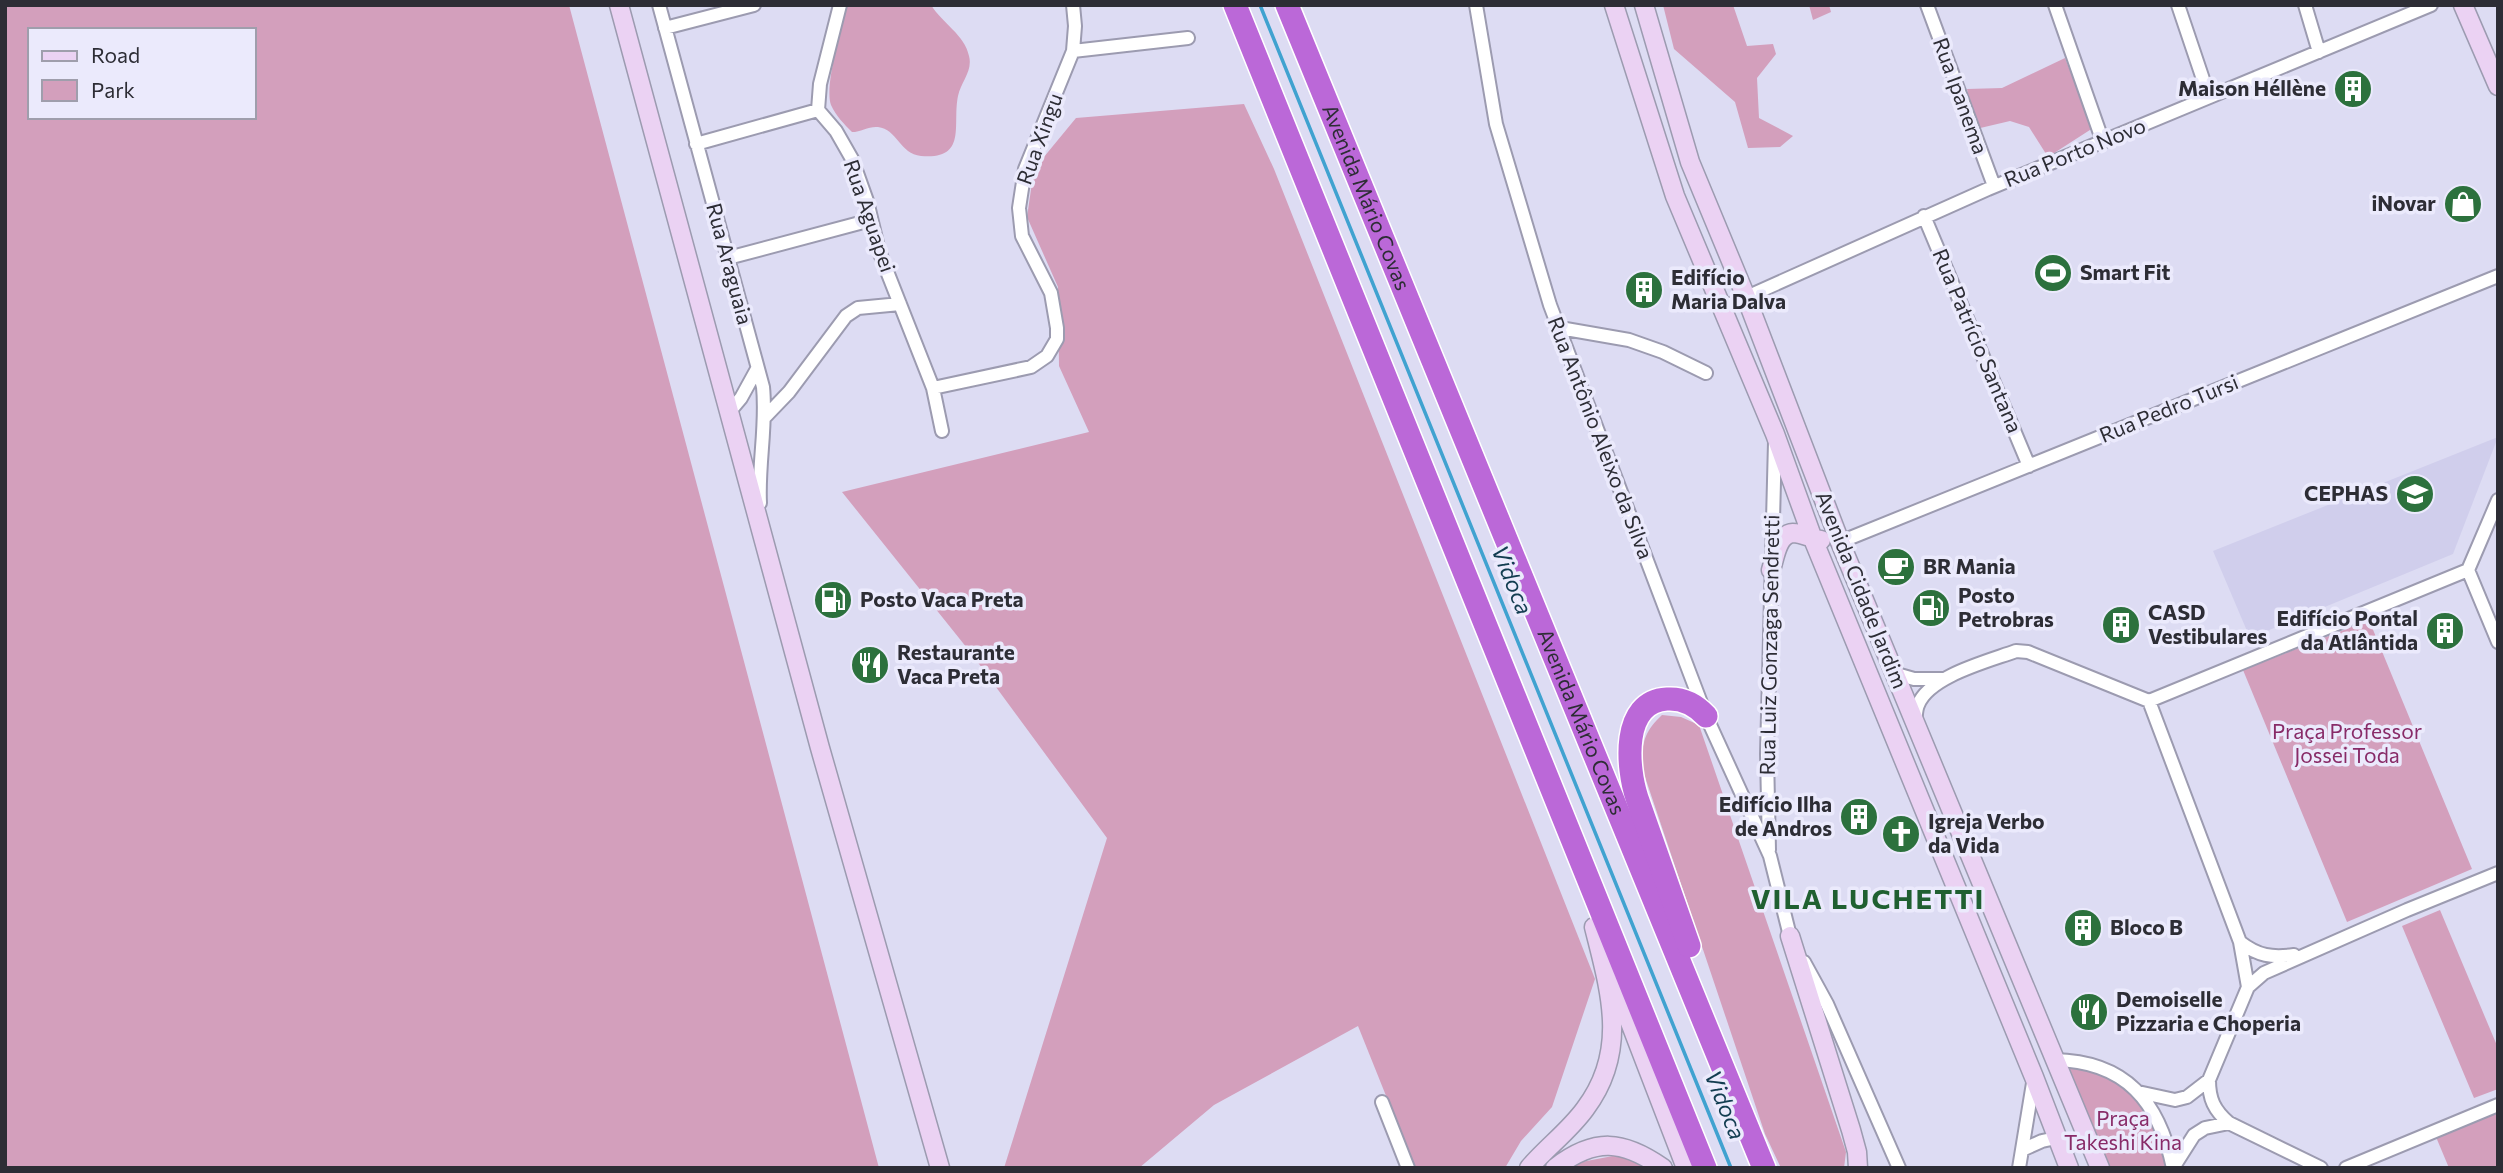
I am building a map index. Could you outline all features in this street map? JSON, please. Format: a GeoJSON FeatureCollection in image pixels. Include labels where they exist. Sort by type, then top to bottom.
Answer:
{"type":"FeatureCollection","features":[{"type":"Feature","properties":{"kind":"highway"},"geometry":{"type":"LineString","coordinates":[[1235,5],[1705,1168]]}},
{"type":"Feature","properties":{"kind":"highway","name":"Avenida Mário Covas"},"geometry":{"type":"LineString","coordinates":[[1287,5],[1764,1168]]}},
{"type":"Feature","properties":{"kind":"highway"},"geometry":{"type":"LineString","coordinates":[[1706,716],[1689,703],[1676,699],[1662,699],[1642,709],[1632,734],[1630,767],[1637,798],[1707,998],[1724,1070]]}},
{"type":"Feature","properties":{"kind":"highway"},"geometry":{"type":"LineString","coordinates":[[1559,809],[1594,927]]}},
{"type":"Feature","properties":{"kind":"main road"},"geometry":{"type":"LineString","coordinates":[[619,5],[820,748],[940,1168]]}},
{"type":"Feature","properties":{"kind":"main road","name":"Avenida Cidade Jardim"},"geometry":{"type":"LineString","coordinates":[[1614,5],[1675,196],[1775,435],[1813,539],[2069,1168]]}},
{"type":"Feature","properties":{"kind":"main road","name":"Avenida Cidade Jardim"},"geometry":{"type":"LineString","coordinates":[[1644,5],[1690,162],[1746,297],[1893,673],[2100,1168]]}},
{"type":"Feature","properties":{"kind":"main road"},"geometry":{"type":"LineString","coordinates":[[2463,5],[2498,86]]}},
{"type":"Feature","properties":{"kind":"main road"},"geometry":{"type":"LineString","coordinates":[[1771,569],[1779,544],[1787,535],[1793,533],[1813,539],[1840,542]]}},
{"type":"Feature","properties":{"kind":"main road"},"geometry":{"type":"LineString","coordinates":[[1529,1168],[1585,1110],[1596,1093],[1608,1061],[1613,1033],[1613,1008],[1594,927]]}},
{"type":"Feature","properties":{"kind":"main road"},"geometry":{"type":"LineString","coordinates":[[1594,927],[1686,1168]]}},
{"type":"Feature","properties":{"kind":"main road"},"geometry":{"type":"LineString","coordinates":[[1790,936],[1857,1152],[1858,1168]]}},
{"type":"Feature","properties":{"kind":"main road"},"geometry":{"type":"LineString","coordinates":[[1555,1168],[1569,1156],[1591,1147],[1621,1146],[1642,1153],[1663,1168]]}},
{"type":"Feature","properties":{"kind":"street","name":"Rua Araguaia"},"geometry":{"type":"LineString","coordinates":[[659,5],[763,387],[764,418],[758,476],[760,528]]}},
{"type":"Feature","properties":{"kind":"street"},"geometry":{"type":"LineString","coordinates":[[665,28],[754,5]]}},
{"type":"Feature","properties":{"kind":"street"},"geometry":{"type":"LineString","coordinates":[[696,144],[818,110],[820,84],[840,5]]}},
{"type":"Feature","properties":{"kind":"street","name":"Rua Xingu"},"geometry":{"type":"LineString","coordinates":[[933,388],[1031,367],[1047,356],[1057,339],[1058,328],[1051,293],[1022,236],[1019,208],[1025,169],[1073,51],[1073,5]]}},
{"type":"Feature","properties":{"kind":"street","name":"Rua Antônio Aleixo da Silva"},"geometry":{"type":"LineString","coordinates":[[1476,5],[1496,124],[1550,305],[1706,716],[1769,856]]}},
{"type":"Feature","properties":{"kind":"street","name":"Rua Ipanema"},"geometry":{"type":"LineString","coordinates":[[1927,5],[1994,186]]}},
{"type":"Feature","properties":{"kind":"street"},"geometry":{"type":"LineString","coordinates":[[2054,5],[2102,142]]}},
{"type":"Feature","properties":{"kind":"street"},"geometry":{"type":"LineString","coordinates":[[2178,5],[2209,97]]}},
{"type":"Feature","properties":{"kind":"street"},"geometry":{"type":"LineString","coordinates":[[2305,5],[2319,52]]}},
{"type":"Feature","properties":{"kind":"street","name":"Rua Porto Novo"},"geometry":{"type":"LineString","coordinates":[[1722,307],[1994,186],[2431,5]]}},
{"type":"Feature","properties":{"kind":"street"},"geometry":{"type":"LineString","coordinates":[[1073,51],[1188,38]]}},
{"type":"Feature","properties":{"kind":"street","name":"Rua Aguapei"},"geometry":{"type":"LineString","coordinates":[[818,110],[836,131],[852,159],[867,201],[879,251],[933,388],[942,431]]}},
{"type":"Feature","properties":{"kind":"street","name":"Rua Patrício Santana"},"geometry":{"type":"LineString","coordinates":[[1924,216],[2029,466]]}},
{"type":"Feature","properties":{"kind":"street"},"geometry":{"type":"LineString","coordinates":[[728,258],[871,220]]}},
{"type":"Feature","properties":{"kind":"street","name":"Rua Pedro Tursi"},"geometry":{"type":"LineString","coordinates":[[1840,542],[2498,275]]}},
{"type":"Feature","properties":{"kind":"street"},"geometry":{"type":"LineString","coordinates":[[764,418],[789,392],[846,316],[858,308],[900,304]]}},
{"type":"Feature","properties":{"kind":"street"},"geometry":{"type":"LineString","coordinates":[[1560,328],[1629,340],[1663,352],[1706,373]]}},
{"type":"Feature","properties":{"kind":"street"},"geometry":{"type":"LineString","coordinates":[[730,411],[741,398],[757,369]]}},
{"type":"Feature","properties":{"kind":"street","name":"Rua Luiz Gonzaga Sendretti"},"geometry":{"type":"LineString","coordinates":[[1769,856],[1767,754],[1775,435]]}},
{"type":"Feature","properties":{"kind":"street"},"geometry":{"type":"LineString","coordinates":[[1915,721],[1918,705],[1924,695],[1944,679],[2016,651],[2028,652],[2149,701],[2468,570],[2498,500]]}},
{"type":"Feature","properties":{"kind":"street"},"geometry":{"type":"LineString","coordinates":[[2468,570],[2498,642]]}},
{"type":"Feature","properties":{"kind":"street"},"geometry":{"type":"LineString","coordinates":[[1893,673],[1914,679],[1944,679]]}},
{"type":"Feature","properties":{"kind":"street"},"geometry":{"type":"LineString","coordinates":[[2149,701],[2240,942],[2248,987]]}},
{"type":"Feature","properties":{"kind":"street"},"geometry":{"type":"LineString","coordinates":[[1769,856],[1790,936],[1827,1004],[1899,1168]]}},
{"type":"Feature","properties":{"kind":"street"},"geometry":{"type":"LineString","coordinates":[[2321,1168],[2229,1123],[2219,1114],[2209,1094],[2209,1080],[2248,987],[2264,973],[2305,954],[2498,873]]}},
{"type":"Feature","properties":{"kind":"street"},"geometry":{"type":"LineString","coordinates":[[2240,942],[2267,957],[2305,954]]}},
{"type":"Feature","properties":{"kind":"street"},"geometry":{"type":"LineString","coordinates":[[2054,1060],[2090,1064],[2123,1080],[2138,1092],[2161,1124],[2173,1168]]}},
{"type":"Feature","properties":{"kind":"street"},"geometry":{"type":"LineString","coordinates":[[2019,1168],[2034,1077]]}},
{"type":"Feature","properties":{"kind":"street"},"geometry":{"type":"LineString","coordinates":[[2138,1092],[2175,1100],[2187,1097],[2209,1080]]}},
{"type":"Feature","properties":{"kind":"street"},"geometry":{"type":"LineString","coordinates":[[1382,1102],[1408,1168]]}},
{"type":"Feature","properties":{"kind":"street"},"geometry":{"type":"LineString","coordinates":[[2346,1168],[2498,1105]]}},
{"type":"Feature","properties":{"kind":"street"},"geometry":{"type":"LineString","coordinates":[[2173,1168],[2194,1135],[2205,1129],[2229,1123]]}},
{"type":"Feature","properties":{"kind":"street"},"geometry":{"type":"LineString","coordinates":[[2022,1150],[2056,1138]]}},
{"type":"Feature","properties":{"kind":"shaded area","name":"CEPHAS"},"geometry":{"type":"Polygon","coordinates":[[[2498,437],[2453,554],[2250,638],[2213,551],[2498,437]]]}},
{"type":"Feature","properties":{"kind":"green space"},"geometry":{"type":"Polygon","coordinates":[[[5,5],[569,5],[879,1168],[5,1168],[5,5]]]}},
{"type":"Feature","properties":{"kind":"green space"},"geometry":{"type":"Polygon","coordinates":[[[846,5],[931,5],[963,42],[970,61],[958,96],[955,138],[946,152],[936,156],[914,154],[884,129],[875,127],[852,132],[835,113],[829,96],[830,85],[846,5]]]}},
{"type":"Feature","properties":{"kind":"green space"},"geometry":{"type":"Polygon","coordinates":[[[1663,5],[1733,5],[1747,46],[1773,44],[1776,54],[1757,78],[1759,118],[1793,136],[1780,147],[1748,148],[1735,102],[1674,49],[1663,5]]]}},
{"type":"Feature","properties":{"kind":"green space"},"geometry":{"type":"Polygon","coordinates":[[[1809,5],[1829,5],[1831,12],[1813,20],[1809,5]]]}},
{"type":"Feature","properties":{"kind":"green space"},"geometry":{"type":"Polygon","coordinates":[[[2065,58],[2093,128],[2048,157],[2029,127],[2010,121],[1976,129],[1967,89],[2002,88],[2065,58]]]}},
{"type":"Feature","properties":{"kind":"green space"},"geometry":{"type":"Polygon","coordinates":[[[1244,104],[1274,169],[1595,979],[1552,1107],[1521,1141],[1505,1168],[1415,1168],[1358,1026],[1214,1105],[1139,1168],[1004,1168],[1107,838],[971,653],[842,492],[1089,432],[1059,366],[1058,287],[1027,217],[1034,169],[1076,118],[1244,104]]]}},
{"type":"Feature","properties":{"kind":"green space","name":"Praça Professor Jossei Toda"},"geometry":{"type":"Polygon","coordinates":[[[2369,620],[2472,869],[2347,922],[2243,670],[2369,620]]]}},
{"type":"Feature","properties":{"kind":"green space"},"geometry":{"type":"Polygon","coordinates":[[[1662,715],[1681,717],[1699,725],[1846,1152],[1844,1168],[1781,1168],[1765,1134],[1643,771],[1642,754],[1647,734],[1662,715]]]}},
{"type":"Feature","properties":{"kind":"green space"},"geometry":{"type":"Polygon","coordinates":[[[2440,910],[2498,1048],[2498,1089],[2474,1098],[2402,926],[2440,910]]]}},
{"type":"Feature","properties":{"kind":"green space","name":"Praça Takeshi Kina"},"geometry":{"type":"Polygon","coordinates":[[[2054,1060],[2074,1060],[2138,1092],[2173,1168],[2100,1168],[2054,1060]]]}},
{"type":"Feature","properties":{"kind":"green space"},"geometry":{"type":"Polygon","coordinates":[[[2498,1112],[2498,1168],[2449,1168],[2436,1137],[2498,1112]]]}},
{"type":"Feature","properties":{"kind":"green space"},"geometry":{"type":"Polygon","coordinates":[[[1618,1155],[1648,1168],[1568,1168],[1571,1164],[1618,1155]]]}},
{"type":"Feature","properties":{"kind":"waterway","name":"Vidoca"},"geometry":{"type":"LineString","coordinates":[[1260,5],[1731,1168]]}},
{"type":"Feature","properties":{"kind":"place","name":"Maison Héllène"},"geometry":{"type":"Point","coordinates":[2353,89]}},
{"type":"Feature","properties":{"kind":"place","name":"iNovar"},"geometry":{"type":"Point","coordinates":[2463,204]}},
{"type":"Feature","properties":{"kind":"place","name":"Smart Fit"},"geometry":{"type":"Point","coordinates":[2053,273]}},
{"type":"Feature","properties":{"kind":"place","name":"Edifício Maria Dalva"},"geometry":{"type":"Point","coordinates":[1644,290]}},
{"type":"Feature","properties":{"kind":"place","name":"CEPHAS"},"geometry":{"type":"Point","coordinates":[2415,494]}},
{"type":"Feature","properties":{"kind":"place","name":"BR Mania"},"geometry":{"type":"Point","coordinates":[1896,567]}},
{"type":"Feature","properties":{"kind":"place","name":"Posto Vaca Preta"},"geometry":{"type":"Point","coordinates":[833,600]}},
{"type":"Feature","properties":{"kind":"place","name":"Posto Petrobras"},"geometry":{"type":"Point","coordinates":[1931,608]}},
{"type":"Feature","properties":{"kind":"place","name":"CASD Vestibulares"},"geometry":{"type":"Point","coordinates":[2121,625]}},
{"type":"Feature","properties":{"kind":"place","name":"Edifício Pontal da Atlântida"},"geometry":{"type":"Point","coordinates":[2445,631]}},
{"type":"Feature","properties":{"kind":"place","name":"Restaurante Vaca Preta"},"geometry":{"type":"Point","coordinates":[870,665]}},
{"type":"Feature","properties":{"kind":"place","name":"Edifício Ilha de Andros"},"geometry":{"type":"Point","coordinates":[1859,817]}},
{"type":"Feature","properties":{"kind":"place","name":"Igreja Verbo da Vida"},"geometry":{"type":"Point","coordinates":[1901,834]}},
{"type":"Feature","properties":{"kind":"place","name":"Bloco B"},"geometry":{"type":"Point","coordinates":[2083,928]}},
{"type":"Feature","properties":{"kind":"place","name":"Demoiselle Pizzaria e Choperia"},"geometry":{"type":"Point","coordinates":[2089,1012]}},
{"type":"Feature","properties":{"kind":"district","name":"VILA LUCHETTI"},"geometry":{"type":"Point","coordinates":[1868,899]}}]}
